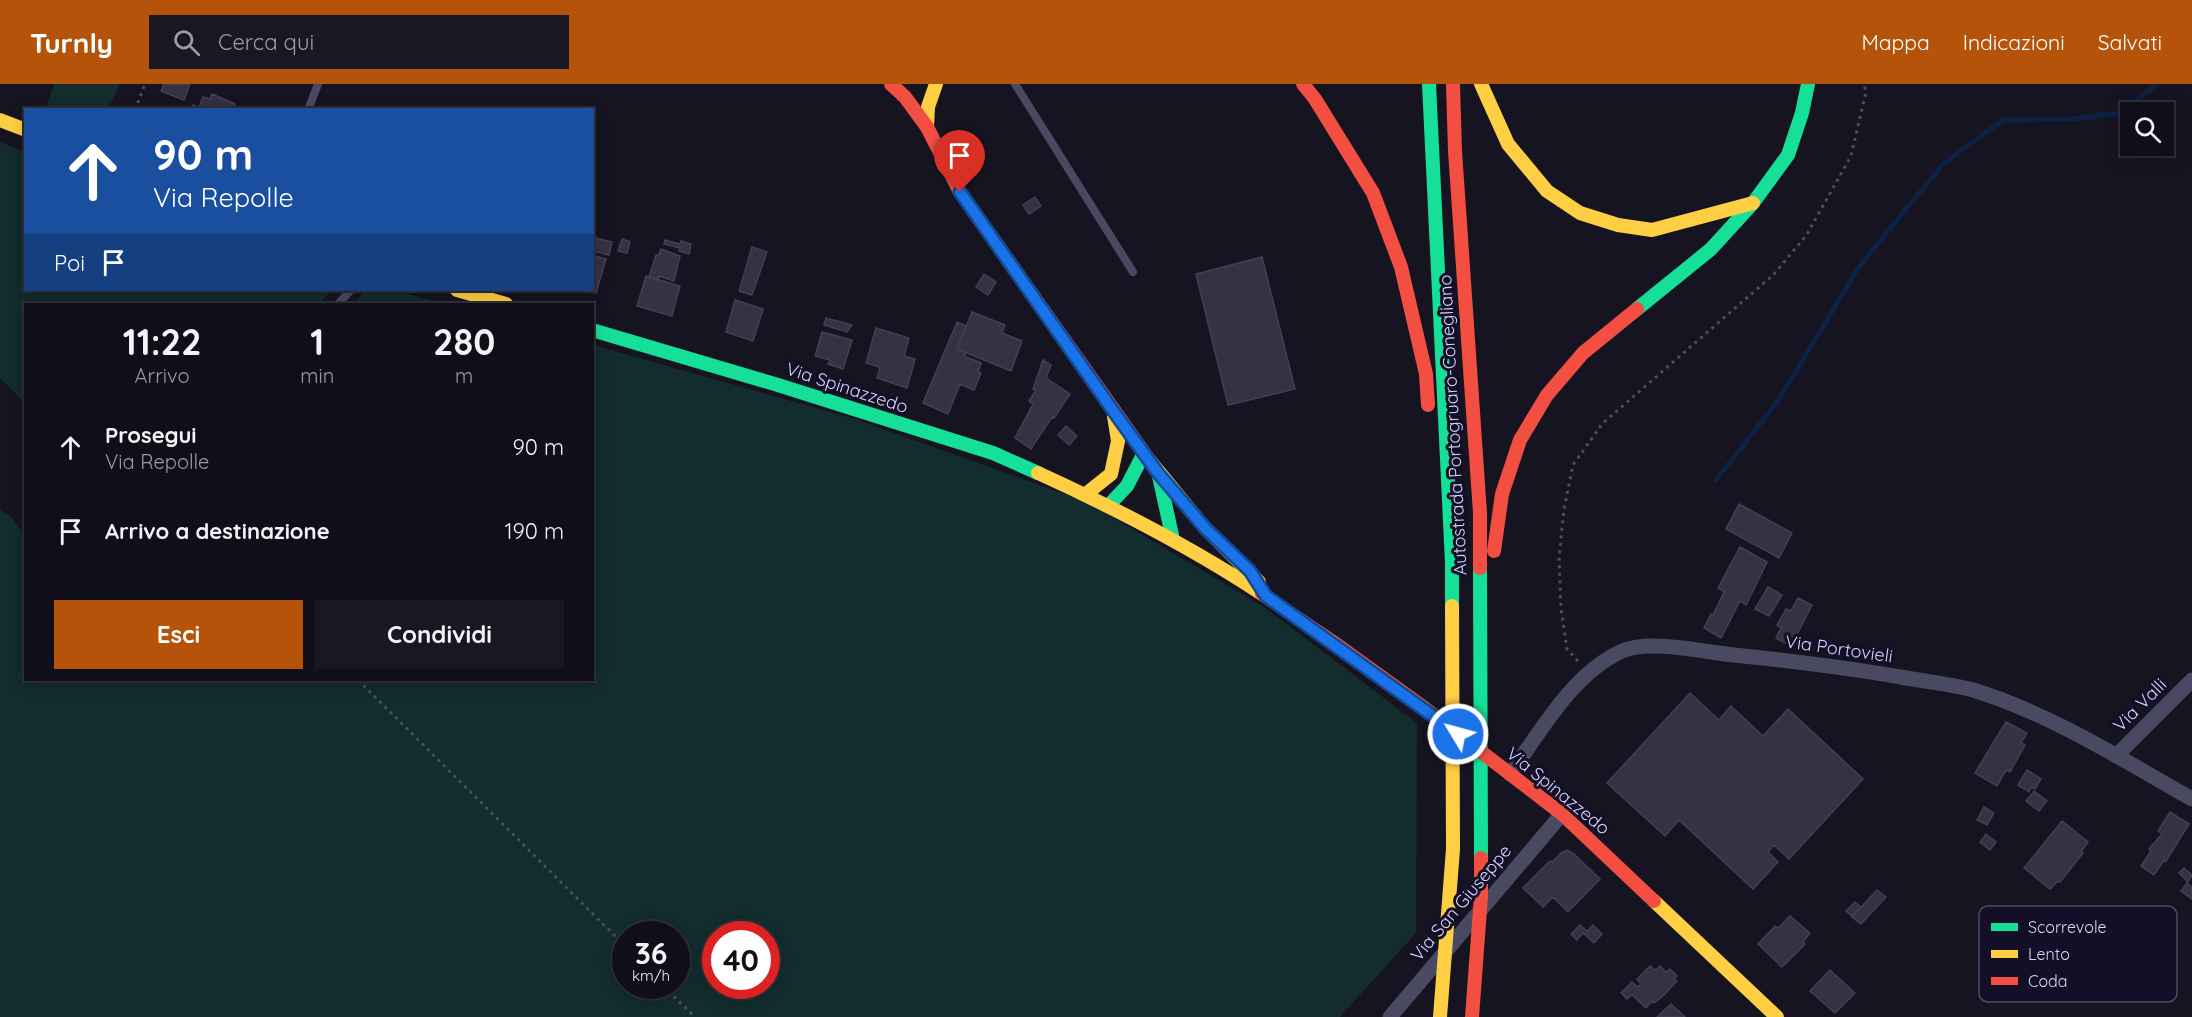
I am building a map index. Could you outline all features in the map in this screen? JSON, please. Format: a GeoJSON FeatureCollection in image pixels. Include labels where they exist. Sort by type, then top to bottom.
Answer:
{"type":"FeatureCollection","features":[{"type":"Feature","properties":{"kind":"main road"},"geometry":{"type":"LineString","coordinates":[[891,84],[905,97],[927,127],[960,192],[1158,473],[1205,528],[1250,571],[1266,596]]}},
{"type":"Feature","properties":{"kind":"main road"},"geometry":{"type":"LineString","coordinates":[[927,127],[928,107],[936,84]]}},
{"type":"Feature","properties":{"kind":"main road"},"geometry":{"type":"LineString","coordinates":[[1303,84],[1315,99],[1373,193],[1401,267],[1426,374],[1429,418]]}},
{"type":"Feature","properties":{"kind":"main road","name":"Autostrada Portogruaro-Conegliano"},"geometry":{"type":"LineString","coordinates":[[1429,84],[1451,568],[1453,849],[1440,1017]]}},
{"type":"Feature","properties":{"kind":"main road","name":"Autostrada Portogruaro-Conegliano"},"geometry":{"type":"LineString","coordinates":[[1453,84],[1456,163],[1480,513],[1481,896],[1473,1017]]}},
{"type":"Feature","properties":{"kind":"main road"},"geometry":{"type":"LineString","coordinates":[[1481,84],[1508,144],[1547,191],[1580,213],[1617,225],[1652,230],[1753,203]]}},
{"type":"Feature","properties":{"kind":"main road"},"geometry":{"type":"LineString","coordinates":[[1495,565],[1494,542],[1502,494],[1520,440],[1547,395],[1583,353],[1711,249],[1753,203],[1788,155],[1802,113],[1808,84]]}},
{"type":"Feature","properties":{"kind":"main road"},"geometry":{"type":"LineString","coordinates":[[0,120],[24,129]]}},
{"type":"Feature","properties":{"kind":"main road"},"geometry":{"type":"LineString","coordinates":[[460,291],[502,303]]}},
{"type":"Feature","properties":{"kind":"main road","name":"Via Spinazzedo"},"geometry":{"type":"LineString","coordinates":[[594,331],[778,385],[993,453],[1109,505],[1173,540],[1266,596],[1414,701],[1503,777],[1562,814],[1777,1017]]}},
{"type":"Feature","properties":{"kind":"main road"},"geometry":{"type":"LineString","coordinates":[[1086,494],[1111,474],[1118,441],[1114,412]]}},
{"type":"Feature","properties":{"kind":"main road"},"geometry":{"type":"LineString","coordinates":[[1109,505],[1127,486],[1144,453]]}},
{"type":"Feature","properties":{"kind":"main road"},"geometry":{"type":"LineString","coordinates":[[1158,473],[1173,540]]}},
{"type":"Feature","properties":{"kind":"main road"},"geometry":{"type":"LineString","coordinates":[[1434,485],[1451,568]]}},
{"type":"Feature","properties":{"kind":"main road"},"geometry":{"type":"LineString","coordinates":[[1496,744],[1503,777]]}},
{"type":"Feature","properties":{"kind":"main road"},"geometry":{"type":"LineString","coordinates":[[1481,896],[1495,803]]}},
{"type":"Feature","properties":{"kind":"street","name":"Via Portovieli"},"geometry":{"type":"LineString","coordinates":[[1503,777],[1563,701],[1589,673],[1607,659],[1640,645],[1877,673],[1971,690],[2025,710],[2116,756],[2192,799]]}},
{"type":"Feature","properties":{"kind":"street","name":"Via Valli"},"geometry":{"type":"LineString","coordinates":[[2116,756],[2192,680]]}},
{"type":"Feature","properties":{"kind":"street","name":"Via San Giuseppe"},"geometry":{"type":"LineString","coordinates":[[1390,1017],[1562,814]]}},
{"type":"Feature","properties":{"kind":"lane"},"geometry":{"type":"LineString","coordinates":[[309,108],[318,84]]}},
{"type":"Feature","properties":{"kind":"lane"},"geometry":{"type":"LineString","coordinates":[[1015,84],[1133,272]]}},
{"type":"Feature","properties":{"kind":"lane"},"geometry":{"type":"LineString","coordinates":[[339,303],[350,291]]}},
{"type":"Feature","properties":{"kind":"path"},"geometry":{"type":"LineString","coordinates":[[136,108],[145,84]]}},
{"type":"Feature","properties":{"kind":"path"},"geometry":{"type":"LineString","coordinates":[[1589,673],[1567,649],[1562,609],[1559,558],[1564,509],[1574,465],[1602,424],[1773,275],[1806,237],[1851,156],[1866,92],[1864,84]]}},
{"type":"Feature","properties":{"kind":"path"},"geometry":{"type":"LineString","coordinates":[[359,681],[612,933]]}},
{"type":"Feature","properties":{"kind":"path"},"geometry":{"type":"LineString","coordinates":[[676,999],[695,1017]]}},
{"type":"Feature","properties":{"kind":"green space"},"geometry":{"type":"Polygon","coordinates":[[[54,84],[120,84],[108,108],[46,108],[54,84]]]}},
{"type":"Feature","properties":{"kind":"green space"},"geometry":{"type":"Polygon","coordinates":[[[0,142],[24,152],[24,291],[331,291],[320,303],[24,303],[24,402],[0,378],[0,142]]]}},
{"type":"Feature","properties":{"kind":"green space"},"geometry":{"type":"Polygon","coordinates":[[[365,291],[397,291],[442,303],[354,303],[365,291]]]}},
{"type":"Feature","properties":{"kind":"green space"},"geometry":{"type":"Polygon","coordinates":[[[594,345],[855,419],[1087,502],[1264,607],[1417,723],[1416,933],[1340,1017],[0,1017],[0,509],[12,518],[24,534],[24,681],[594,681],[594,345]]]}},
{"type":"Feature","properties":{"kind":"building"},"geometry":{"type":"Polygon","coordinates":[[[164,84],[190,84],[184,100],[161,91],[164,84]]]}},
{"type":"Feature","properties":{"kind":"building"},"geometry":{"type":"Polygon","coordinates":[[[212,94],[235,104],[234,108],[192,108],[193,105],[199,107],[203,97],[210,99],[212,94]]]}},
{"type":"Feature","properties":{"kind":"building"},"geometry":{"type":"Polygon","coordinates":[[[1035,197],[1041,206],[1029,214],[1023,205],[1035,197]]]}},
{"type":"Feature","properties":{"kind":"building"},"geometry":{"type":"Polygon","coordinates":[[[594,238],[612,242],[609,255],[594,251],[594,238]]]}},
{"type":"Feature","properties":{"kind":"building"},"geometry":{"type":"Polygon","coordinates":[[[622,239],[630,242],[627,253],[618,251],[622,239]]]}},
{"type":"Feature","properties":{"kind":"building"},"geometry":{"type":"Polygon","coordinates":[[[665,240],[691,244],[689,254],[679,251],[680,248],[664,244],[665,240]]]}},
{"type":"Feature","properties":{"kind":"building"},"geometry":{"type":"Polygon","coordinates":[[[752,247],[767,252],[752,295],[739,291],[752,247]]]}},
{"type":"Feature","properties":{"kind":"building"},"geometry":{"type":"Polygon","coordinates":[[[661,249],[680,256],[674,281],[659,276],[658,280],[649,277],[656,255],[659,255],[661,249]]]}},
{"type":"Feature","properties":{"kind":"building"},"geometry":{"type":"Polygon","coordinates":[[[594,256],[606,259],[596,293],[587,291],[594,291],[594,256]]]}},
{"type":"Feature","properties":{"kind":"building"},"geometry":{"type":"Polygon","coordinates":[[[1262,257],[1295,389],[1228,405],[1196,274],[1262,257]]]}},
{"type":"Feature","properties":{"kind":"building"},"geometry":{"type":"Polygon","coordinates":[[[984,274],[996,282],[988,295],[976,287],[984,274]]]}},
{"type":"Feature","properties":{"kind":"building"},"geometry":{"type":"Polygon","coordinates":[[[646,276],[680,286],[672,316],[637,306],[646,276]]]}},
{"type":"Feature","properties":{"kind":"building"},"geometry":{"type":"Polygon","coordinates":[[[735,300],[763,309],[753,341],[726,332],[735,300]]]}},
{"type":"Feature","properties":{"kind":"building"},"geometry":{"type":"Polygon","coordinates":[[[972,312],[1005,325],[1002,333],[1022,341],[1011,371],[957,349],[972,312]]]}},
{"type":"Feature","properties":{"kind":"building"},"geometry":{"type":"Polygon","coordinates":[[[826,318],[852,325],[847,332],[824,325],[826,318]]]}},
{"type":"Feature","properties":{"kind":"building"},"geometry":{"type":"Polygon","coordinates":[[[957,322],[966,326],[957,349],[966,353],[964,356],[981,363],[978,372],[981,373],[974,390],[960,384],[948,414],[923,403],[957,322]]]}},
{"type":"Feature","properties":{"kind":"building"},"geometry":{"type":"Polygon","coordinates":[[[876,328],[909,338],[904,356],[915,359],[907,388],[877,378],[880,367],[866,363],[876,328]]]}},
{"type":"Feature","properties":{"kind":"building"},"geometry":{"type":"Polygon","coordinates":[[[822,332],[852,340],[843,369],[828,364],[830,360],[815,356],[822,332]]]}},
{"type":"Feature","properties":{"kind":"building"},"geometry":{"type":"Polygon","coordinates":[[[1043,360],[1051,365],[1046,378],[1070,394],[1031,449],[1015,438],[1033,404],[1029,401],[1036,390],[1033,389],[1043,360]]]}},
{"type":"Feature","properties":{"kind":"building"},"geometry":{"type":"Polygon","coordinates":[[[1066,426],[1077,436],[1069,445],[1058,435],[1066,426]]]}},
{"type":"Feature","properties":{"kind":"building"},"geometry":{"type":"Polygon","coordinates":[[[1739,504],[1792,533],[1779,558],[1726,529],[1739,504]]]}},
{"type":"Feature","properties":{"kind":"building"},"geometry":{"type":"Polygon","coordinates":[[[1740,547],[1767,562],[1746,605],[1740,601],[1721,638],[1704,628],[1724,592],[1718,588],[1740,547]]]}},
{"type":"Feature","properties":{"kind":"building"},"geometry":{"type":"Polygon","coordinates":[[[1768,587],[1782,595],[1769,616],[1755,609],[1768,587]]]}},
{"type":"Feature","properties":{"kind":"building"},"geometry":{"type":"Polygon","coordinates":[[[1798,598],[1812,605],[1791,646],[1776,638],[1781,628],[1777,625],[1786,609],[1791,611],[1798,598]]]}},
{"type":"Feature","properties":{"kind":"building"},"geometry":{"type":"Polygon","coordinates":[[[1690,693],[1719,720],[1731,706],[1763,736],[1788,709],[1863,779],[1789,859],[1774,845],[1768,852],[1778,862],[1753,889],[1679,820],[1665,836],[1607,783],[1690,693]]]}},
{"type":"Feature","properties":{"kind":"building"},"geometry":{"type":"Polygon","coordinates":[[[2006,722],[2027,733],[2021,743],[2025,745],[2010,772],[2006,770],[1997,786],[1975,773],[2006,722]]]}},
{"type":"Feature","properties":{"kind":"building"},"geometry":{"type":"Polygon","coordinates":[[[2027,770],[2041,779],[2035,789],[2031,787],[2029,792],[2018,785],[2027,770]]]}},
{"type":"Feature","properties":{"kind":"building"},"geometry":{"type":"Polygon","coordinates":[[[2034,791],[2047,801],[2039,811],[2026,801],[2034,791]]]}},
{"type":"Feature","properties":{"kind":"building"},"geometry":{"type":"Polygon","coordinates":[[[1984,807],[1994,813],[1987,825],[1977,820],[1984,807]]]}},
{"type":"Feature","properties":{"kind":"building"},"geometry":{"type":"Polygon","coordinates":[[[2170,812],[2189,824],[2166,861],[2164,860],[2154,875],[2141,866],[2151,851],[2149,849],[2162,834],[2158,831],[2170,812]]]}},
{"type":"Feature","properties":{"kind":"building"},"geometry":{"type":"Polygon","coordinates":[[[2062,821],[2088,842],[2081,852],[2083,853],[2060,882],[2058,881],[2050,889],[2024,868],[2062,821]]]}},
{"type":"Feature","properties":{"kind":"building"},"geometry":{"type":"Polygon","coordinates":[[[1986,834],[1996,842],[1990,850],[1980,842],[1986,834]]]}},
{"type":"Feature","properties":{"kind":"building"},"geometry":{"type":"Polygon","coordinates":[[[1567,850],[1600,879],[1568,912],[1553,897],[1543,907],[1523,888],[1550,861],[1552,862],[1567,850]]]}},
{"type":"Feature","properties":{"kind":"building"},"geometry":{"type":"Polygon","coordinates":[[[2184,868],[2192,875],[2188,882],[2179,873],[2184,868]]]}},
{"type":"Feature","properties":{"kind":"building"},"geometry":{"type":"Polygon","coordinates":[[[2187,883],[2192,887],[2192,899],[2181,891],[2187,883]]]}},
{"type":"Feature","properties":{"kind":"building"},"geometry":{"type":"Polygon","coordinates":[[[1877,890],[1886,897],[1861,924],[1852,917],[1877,890]]]}},
{"type":"Feature","properties":{"kind":"building"},"geometry":{"type":"Polygon","coordinates":[[[1855,902],[1861,907],[1852,916],[1846,911],[1855,902]]]}},
{"type":"Feature","properties":{"kind":"building"},"geometry":{"type":"Polygon","coordinates":[[[1790,916],[1810,933],[1803,942],[1805,944],[1782,967],[1758,944],[1775,926],[1778,928],[1790,916]]]}},
{"type":"Feature","properties":{"kind":"building"},"geometry":{"type":"Polygon","coordinates":[[[1580,925],[1587,931],[1593,925],[1602,934],[1594,943],[1583,933],[1577,940],[1571,934],[1580,925]]]}},
{"type":"Feature","properties":{"kind":"building"},"geometry":{"type":"Polygon","coordinates":[[[1650,966],[1655,970],[1660,966],[1666,972],[1670,969],[1677,976],[1674,979],[1677,981],[1664,995],[1654,1003],[1652,1001],[1646,1008],[1632,995],[1627,999],[1621,993],[1632,982],[1638,987],[1641,984],[1637,979],[1650,966]]]}},
{"type":"Feature","properties":{"kind":"building"},"geometry":{"type":"Polygon","coordinates":[[[1830,970],[1855,993],[1835,1013],[1810,991],[1830,970]]]}},
{"type":"Feature","properties":{"kind":"building"},"geometry":{"type":"Polygon","coordinates":[[[1671,1004],[1685,1017],[1657,1017],[1671,1004]]]}},
{"type":"Feature","properties":{"kind":"waterway"},"geometry":{"type":"LineString","coordinates":[[1715,481],[1778,401],[1858,268],[1943,164],[2003,120],[2072,119],[2120,113],[2157,84]]}},
{"type":"Feature","properties":{"kind":"traffic: fast"},"geometry":{"type":"LineString","coordinates":[[1429,84],[1452,563],[1452,606]]}},
{"type":"Feature","properties":{"kind":"traffic: fast"},"geometry":{"type":"LineString","coordinates":[[1637,309],[1711,249],[1753,203],[1788,155],[1802,113],[1808,84]]}},
{"type":"Feature","properties":{"kind":"traffic: fast"},"geometry":{"type":"LineString","coordinates":[[594,331],[778,385],[993,453],[1038,473]]}},
{"type":"Feature","properties":{"kind":"traffic: fast"},"geometry":{"type":"LineString","coordinates":[[1109,505],[1127,486],[1144,453]]}},
{"type":"Feature","properties":{"kind":"traffic: fast"},"geometry":{"type":"LineString","coordinates":[[1159,476],[1173,540]]}},
{"type":"Feature","properties":{"kind":"traffic: fast"},"geometry":{"type":"LineString","coordinates":[[1480,568],[1481,858]]}},
{"type":"Feature","properties":{"kind":"traffic: slow"},"geometry":{"type":"LineString","coordinates":[[927,127],[928,107],[936,84]]}},
{"type":"Feature","properties":{"kind":"traffic: slow"},"geometry":{"type":"LineString","coordinates":[[1481,84],[1508,144],[1547,191],[1580,213],[1618,225],[1652,230],[1753,203]]}},
{"type":"Feature","properties":{"kind":"traffic: slow"},"geometry":{"type":"LineString","coordinates":[[0,120],[24,129]]}},
{"type":"Feature","properties":{"kind":"traffic: slow"},"geometry":{"type":"LineString","coordinates":[[460,291],[502,303]]}},
{"type":"Feature","properties":{"kind":"traffic: slow"},"geometry":{"type":"LineString","coordinates":[[1086,494],[1111,474],[1118,441],[1114,416]]}},
{"type":"Feature","properties":{"kind":"traffic: slow"},"geometry":{"type":"LineString","coordinates":[[1150,461],[1205,528],[1259,582]]}},
{"type":"Feature","properties":{"kind":"traffic: slow"},"geometry":{"type":"LineString","coordinates":[[1038,473],[1152,529],[1208,560],[1262,594]]}},
{"type":"Feature","properties":{"kind":"traffic: slow"},"geometry":{"type":"LineString","coordinates":[[1440,1017],[1453,849],[1452,606]]}},
{"type":"Feature","properties":{"kind":"traffic: slow"},"geometry":{"type":"LineString","coordinates":[[1654,901],[1777,1017]]}},
{"type":"Feature","properties":{"kind":"traffic: jam"},"geometry":{"type":"LineString","coordinates":[[891,84],[905,97],[927,127],[960,192],[1150,461]]}},
{"type":"Feature","properties":{"kind":"traffic: jam"},"geometry":{"type":"LineString","coordinates":[[1303,84],[1315,99],[1373,193],[1401,267],[1426,374],[1428,405]]}},
{"type":"Feature","properties":{"kind":"traffic: jam"},"geometry":{"type":"LineString","coordinates":[[1453,84],[1455,151],[1480,513],[1480,568]]}},
{"type":"Feature","properties":{"kind":"traffic: jam"},"geometry":{"type":"LineString","coordinates":[[1494,551],[1502,494],[1520,440],[1547,395],[1583,353],[1637,309]]}},
{"type":"Feature","properties":{"kind":"traffic: jam"},"geometry":{"type":"LineString","coordinates":[[1262,594],[1423,707],[1562,814],[1654,901]]}},
{"type":"Feature","properties":{"kind":"traffic: jam"},"geometry":{"type":"LineString","coordinates":[[1472,1017],[1481,896],[1481,858]]}},
{"type":"Feature","properties":{"kind":"route"},"geometry":{"type":"LineString","coordinates":[[960,192],[1158,473],[1205,528],[1250,571],[1266,596],[1458,734]]}}]}
